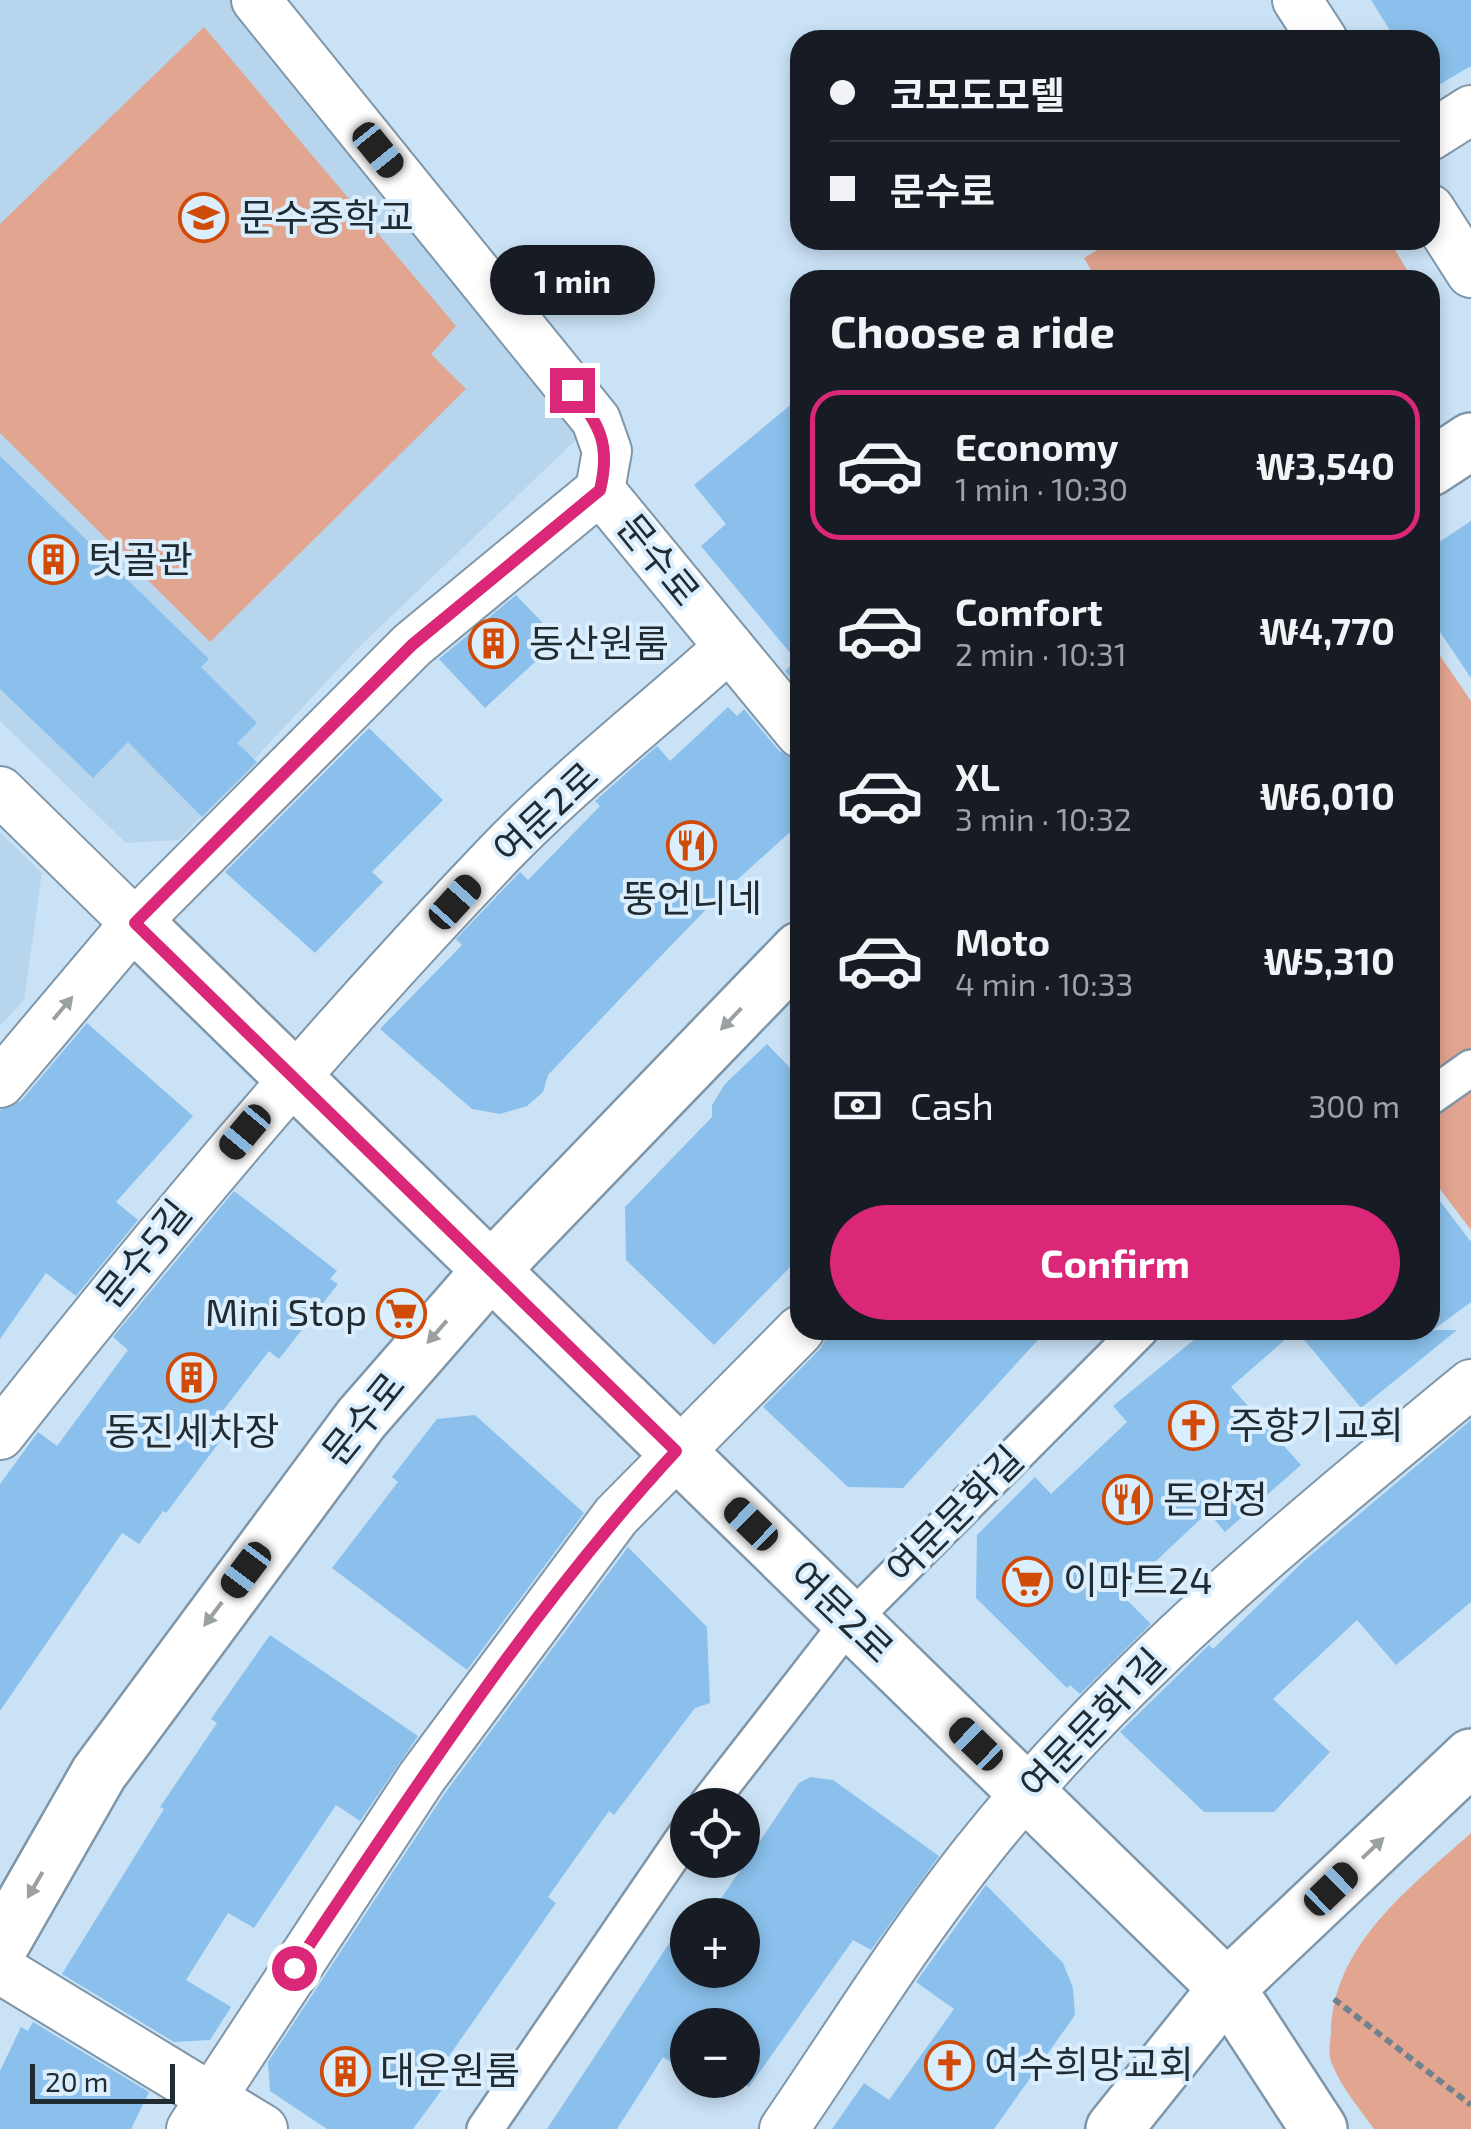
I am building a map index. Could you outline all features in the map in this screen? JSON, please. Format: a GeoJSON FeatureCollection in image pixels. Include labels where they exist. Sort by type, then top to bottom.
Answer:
{"type":"FeatureCollection","features":[{"type":"Feature","properties":{"kind":"street","name":"문수로"},"geometry":{"type":"LineString","coordinates":[[256,0],[596,420],[607,451],[600,490],[790,722]]}},
{"type":"Feature","properties":{"kind":"street"},"geometry":{"type":"LineString","coordinates":[[1297,0],[1316,30]]}},
{"type":"Feature","properties":{"kind":"street"},"geometry":{"type":"LineString","coordinates":[[1440,130],[1471,110]]}},
{"type":"Feature","properties":{"kind":"street"},"geometry":{"type":"LineString","coordinates":[[1440,224],[1471,273]]}},
{"type":"Feature","properties":{"kind":"street"},"geometry":{"type":"LineString","coordinates":[[1440,462],[1471,442]]}},
{"type":"Feature","properties":{"kind":"street"},"geometry":{"type":"LineString","coordinates":[[0,1083],[135,923],[412,645],[600,490]]}},
{"type":"Feature","properties":{"kind":"street","name":"여문2로"},"geometry":{"type":"LineString","coordinates":[[292,1076],[500,852],[729,647]]}},
{"type":"Feature","properties":{"kind":"street","name":"여문2로"},"geometry":{"type":"LineString","coordinates":[[0,792],[1227,1988],[1319,2129]]}},
{"type":"Feature","properties":{"kind":"street","name":"문수로"},"geometry":{"type":"LineString","coordinates":[[0,1946],[99,1773],[360,1419],[491,1270],[790,960]]}},
{"type":"Feature","properties":{"kind":"street"},"geometry":{"type":"LineString","coordinates":[[1440,1091],[1471,1068]]}},
{"type":"Feature","properties":{"kind":"street","name":"문수5길"},"geometry":{"type":"LineString","coordinates":[[0,1435],[151,1241],[292,1076]]}},
{"type":"Feature","properties":{"kind":"street"},"geometry":{"type":"LineString","coordinates":[[200,2113],[422,1777],[616,1516],[790,1340]]}},
{"type":"Feature","properties":{"kind":"street","name":"여문문화길"},"geometry":{"type":"LineString","coordinates":[[720,1788],[850,1621],[1130,1340]]}},
{"type":"Feature","properties":{"kind":"street","name":"여문문화1길"},"geometry":{"type":"LineString","coordinates":[[784,2129],[934,1908],[1026,1792],[1254,1563],[1471,1384]]}},
{"type":"Feature","properties":{"kind":"street"},"geometry":{"type":"LineString","coordinates":[[1114,2129],[1227,1988],[1471,1757]]}},
{"type":"Feature","properties":{"kind":"street"},"geometry":{"type":"LineString","coordinates":[[485,2129],[670,1858]]}},
{"type":"Feature","properties":{"kind":"street"},"geometry":{"type":"LineString","coordinates":[[0,1968],[200,2113],[263,2129]]}},
{"type":"Feature","properties":{"kind":"path"},"geometry":{"type":"LineString","coordinates":[[1334,2000],[1471,2105]]}},
{"type":"Feature","properties":{"kind":"shaded area","name":"문수중학교"},"geometry":{"type":"Polygon","coordinates":[[[0,0],[236,0],[581,435],[358,648],[179,840],[126,843],[0,721],[0,0]]]}},
{"type":"Feature","properties":{"kind":"shaded area"},"geometry":{"type":"Polygon","coordinates":[[[204,27],[456,326],[431,354],[466,389],[210,642],[0,433],[0,224],[204,27]]]}},
{"type":"Feature","properties":{"kind":"shaded area"},"geometry":{"type":"Polygon","coordinates":[[[1097,250],[1395,250],[1407,270],[1091,270],[1084,258],[1097,250]]]}},
{"type":"Feature","properties":{"kind":"shaded area"},"geometry":{"type":"Polygon","coordinates":[[[1440,656],[1471,701],[1471,1230],[1440,1189],[1440,656]]]}},
{"type":"Feature","properties":{"kind":"shaded area"},"geometry":{"type":"Polygon","coordinates":[[[0,832],[42,873],[24,1000],[0,1026],[0,832]]]}},
{"type":"Feature","properties":{"kind":"shaded area"},"geometry":{"type":"Polygon","coordinates":[[[1471,1833],[1471,2129],[1374,2129],[1331,2061],[1335,2002],[1345,1973],[1378,1921],[1471,1833]]]}},
{"type":"Feature","properties":{"kind":"building"},"geometry":{"type":"Polygon","coordinates":[[[1371,0],[1471,0],[1471,66],[1440,84],[1440,30],[1390,30],[1371,0]]]}},
{"type":"Feature","properties":{"kind":"building"},"geometry":{"type":"Polygon","coordinates":[[[790,405],[790,653],[701,546],[726,524],[694,485],[790,405]]]}},
{"type":"Feature","properties":{"kind":"building","name":"텃골관"},"geometry":{"type":"Polygon","coordinates":[[[0,456],[209,659],[201,667],[257,723],[237,743],[257,762],[202,817],[128,742],[93,778],[0,689],[0,456]]]}},
{"type":"Feature","properties":{"kind":"building"},"geometry":{"type":"Polygon","coordinates":[[[1471,521],[1471,678],[1440,632],[1440,541],[1471,521]]]}},
{"type":"Feature","properties":{"kind":"building","name":"동산원룸"},"geometry":{"type":"Polygon","coordinates":[[[516,595],[559,640],[485,708],[439,659],[516,595]]]}},
{"type":"Feature","properties":{"kind":"building"},"geometry":{"type":"Polygon","coordinates":[[[728,707],[737,716],[744,709],[779,751],[790,756],[790,832],[716,899],[633,985],[548,1075],[543,1092],[527,1106],[500,1114],[472,1109],[380,1029],[462,945],[456,939],[520,872],[528,880],[600,806],[595,801],[657,746],[670,761],[728,707]]]}},
{"type":"Feature","properties":{"kind":"building"},"geometry":{"type":"Polygon","coordinates":[[[369,728],[443,800],[372,872],[383,882],[315,953],[225,872],[369,728]]]}},
{"type":"Feature","properties":{"kind":"building"},"geometry":{"type":"Polygon","coordinates":[[[87,1023],[193,1116],[116,1202],[138,1220],[76,1296],[46,1273],[0,1339],[0,1110],[21,1101],[87,1023]]]}},
{"type":"Feature","properties":{"kind":"building"},"geometry":{"type":"Polygon","coordinates":[[[767,1044],[790,1068],[790,1267],[714,1345],[626,1260],[625,1207],[712,1117],[712,1105],[725,1084],[767,1044]]]}},
{"type":"Feature","properties":{"kind":"building"},"geometry":{"type":"Polygon","coordinates":[[[234,1191],[337,1271],[330,1279],[338,1284],[279,1359],[269,1351],[208,1430],[221,1440],[166,1513],[163,1511],[139,1544],[122,1533],[0,1711],[0,1484],[38,1432],[57,1446],[128,1350],[113,1337],[234,1191]]]}},
{"type":"Feature","properties":{"kind":"building"},"geometry":{"type":"Polygon","coordinates":[[[1440,1201],[1471,1242],[1471,1302],[1440,1325],[1440,1201]]]}},
{"type":"Feature","properties":{"kind":"building"},"geometry":{"type":"Polygon","coordinates":[[[1440,1330],[1457,1330],[1361,1408],[1304,1340],[1440,1340],[1440,1330]]]}},
{"type":"Feature","properties":{"kind":"building"},"geometry":{"type":"Polygon","coordinates":[[[825,1340],[1038,1340],[903,1488],[848,1487],[763,1407],[825,1340]]]}},
{"type":"Feature","properties":{"kind":"building"},"geometry":{"type":"Polygon","coordinates":[[[1194,1340],[1285,1340],[1231,1387],[1301,1465],[1225,1532],[1208,1512],[1121,1594],[1151,1624],[1080,1694],[1070,1685],[1067,1688],[976,1598],[977,1535],[1035,1477],[1051,1494],[1127,1422],[1113,1406],[1194,1340]]]}},
{"type":"Feature","properties":{"kind":"building"},"geometry":{"type":"Polygon","coordinates":[[[475,1415],[584,1513],[467,1670],[332,1568],[398,1482],[392,1477],[437,1419],[475,1415]]]}},
{"type":"Feature","properties":{"kind":"building"},"geometry":{"type":"Polygon","coordinates":[[[1471,1420],[1471,1602],[1396,1665],[1357,1620],[1273,1699],[1330,1752],[1274,1812],[1204,1812],[1120,1732],[1209,1645],[1213,1649],[1305,1560],[1471,1420]]]}},
{"type":"Feature","properties":{"kind":"building"},"geometry":{"type":"Polygon","coordinates":[[[628,1547],[707,1627],[710,1703],[695,1708],[614,1815],[609,1811],[548,1897],[556,1903],[433,2079],[444,2087],[413,2129],[327,2129],[270,2091],[268,2062],[445,1793],[628,1547]]]}},
{"type":"Feature","properties":{"kind":"building"},"geometry":{"type":"Polygon","coordinates":[[[270,1635],[418,1736],[360,1821],[336,1805],[254,1928],[228,1913],[186,1980],[231,2007],[210,2040],[174,2042],[62,1974],[164,1809],[160,1807],[217,1723],[211,1719],[270,1635]]]}},
{"type":"Feature","properties":{"kind":"building"},"geometry":{"type":"Polygon","coordinates":[[[810,1777],[833,1780],[939,1856],[871,1950],[853,1940],[760,2071],[760,2008],[670,2008],[670,2062],[663,2057],[617,2129],[547,2129],[670,1942],[670,1988],[760,1988],[760,1898],[721,1898],[735,1878],[760,1878],[760,1841],[799,1783],[810,1777]]]}},
{"type":"Feature","properties":{"kind":"building"},"geometry":{"type":"Polygon","coordinates":[[[986,1885],[1063,1963],[1073,1988],[1075,2015],[994,2129],[832,2129],[864,2083],[889,2100],[954,2009],[916,1982],[986,1885]]]}},
{"type":"Feature","properties":{"kind":"building"},"geometry":{"type":"Polygon","coordinates":[[[33,2022],[149,2092],[131,2129],[0,2129],[0,2071],[21,2027],[28,2031],[33,2022]]]}},
{"type":"Feature","properties":{"kind":"place","name":"문수중학교"},"geometry":{"type":"Point","coordinates":[204,218]}},
{"type":"Feature","properties":{"kind":"place","name":"텃골관"},"geometry":{"type":"Point","coordinates":[53,560]}},
{"type":"Feature","properties":{"kind":"place","name":"동산원룸"},"geometry":{"type":"Point","coordinates":[494,644]}},
{"type":"Feature","properties":{"kind":"place","name":"뚱언니네"},"geometry":{"type":"Point","coordinates":[692,845]}},
{"type":"Feature","properties":{"kind":"place","name":"Mini Stop"},"geometry":{"type":"Point","coordinates":[402,1313]}},
{"type":"Feature","properties":{"kind":"place","name":"동진세차장"},"geometry":{"type":"Point","coordinates":[192,1378]}},
{"type":"Feature","properties":{"kind":"place","name":"주향기교회"},"geometry":{"type":"Point","coordinates":[1194,1426]}},
{"type":"Feature","properties":{"kind":"place","name":"돈암정"},"geometry":{"type":"Point","coordinates":[1128,1500]}},
{"type":"Feature","properties":{"kind":"place","name":"이마트24"},"geometry":{"type":"Point","coordinates":[1028,1581]}},
{"type":"Feature","properties":{"kind":"place","name":"여수희망교회"},"geometry":{"type":"Point","coordinates":[949,2065]}},
{"type":"Feature","properties":{"kind":"place","name":"대운원룸"},"geometry":{"type":"Point","coordinates":[345,2071]}},
{"type":"Feature","properties":{"kind":"route"},"geometry":{"type":"LineString","coordinates":[[294,1968],[422,1777],[616,1516],[676,1451],[135,923],[412,645],[600,490],[606,442],[596,420],[572,390]]}}]}
